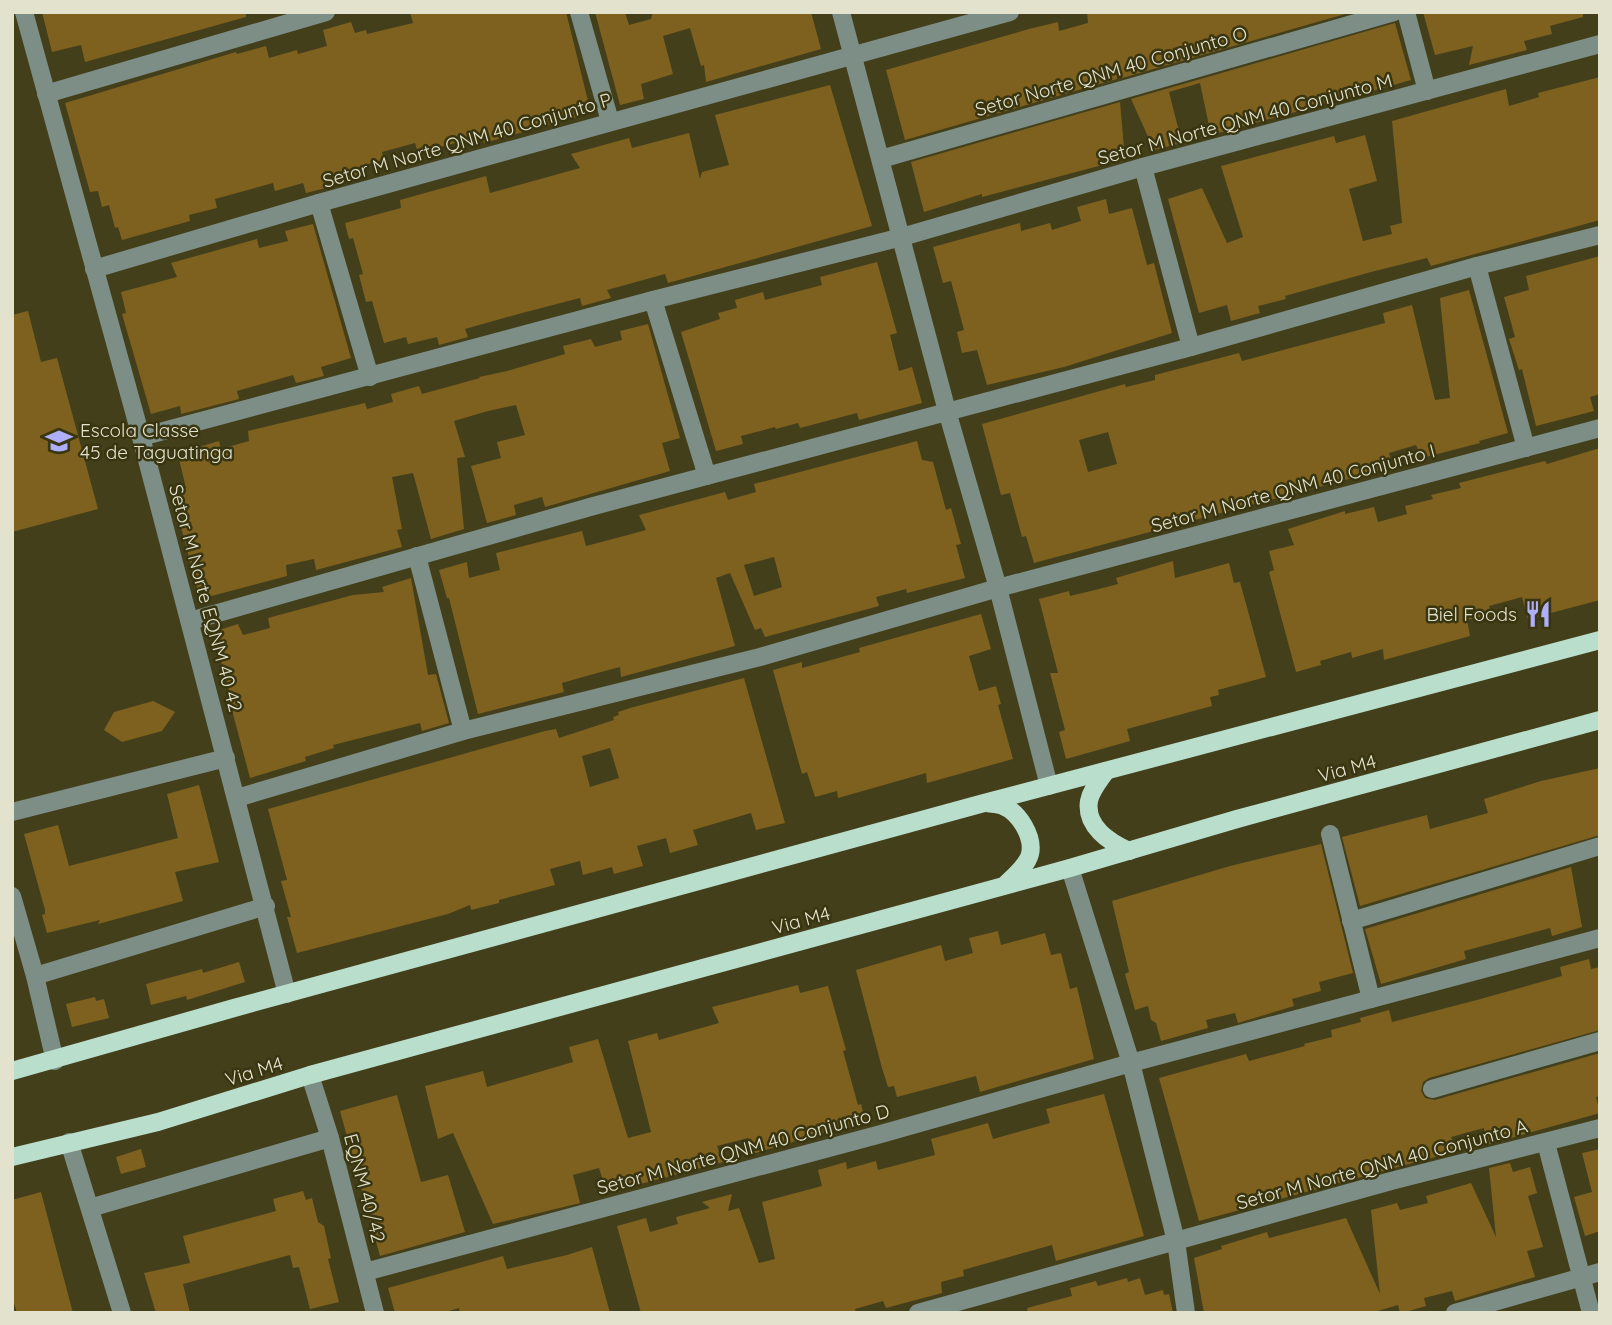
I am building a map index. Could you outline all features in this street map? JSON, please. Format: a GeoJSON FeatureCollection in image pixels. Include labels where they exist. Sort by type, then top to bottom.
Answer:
{"type":"FeatureCollection","features":[{"type":"Feature","properties":{"kind":"main road"},"geometry":{"type":"LineString","coordinates":[[12,1071],[984,803],[1600,640]]}},
{"type":"Feature","properties":{"kind":"main road","name":"Via M4"},"geometry":{"type":"LineString","coordinates":[[12,1157],[158,1122],[310,1075],[1600,720]]}},
{"type":"Feature","properties":{"kind":"main road"},"geometry":{"type":"LineString","coordinates":[[1106,771],[1089,801],[1090,816],[1099,831],[1114,844],[1129,851]]}},
{"type":"Feature","properties":{"kind":"main road"},"geometry":{"type":"LineString","coordinates":[[984,803],[1003,806],[1016,815],[1024,826],[1029,841],[1030,854],[1005,885]]}},
{"type":"Feature","properties":{"kind":"street"},"geometry":{"type":"LineString","coordinates":[[46,93],[271,20],[326,12]]}},
{"type":"Feature","properties":{"kind":"street"},"geometry":{"type":"LineString","coordinates":[[579,12],[610,121]]}},
{"type":"Feature","properties":{"kind":"street"},"geometry":{"type":"LineString","coordinates":[[841,12],[947,411],[998,588],[1049,786]]}},
{"type":"Feature","properties":{"kind":"street","name":"Setor M Norte QNM 40 Conjunto P"},"geometry":{"type":"LineString","coordinates":[[94,268],[610,121],[1010,12]]}},
{"type":"Feature","properties":{"kind":"street","name":"Setor Norte QNM 40 Conjunto O"},"geometry":{"type":"LineString","coordinates":[[881,159],[1394,12]]}},
{"type":"Feature","properties":{"kind":"street"},"geometry":{"type":"LineString","coordinates":[[1406,12],[1427,92]]}},
{"type":"Feature","properties":{"kind":"street","name":"Setor M Norte EQNM 40 42"},"geometry":{"type":"LineString","coordinates":[[26,13],[266,906],[287,994]]}},
{"type":"Feature","properties":{"kind":"street","name":"Setor M Norte QNM 40 Conjunto M"},"geometry":{"type":"LineString","coordinates":[[141,437],[653,300],[902,237],[1143,167],[1600,44]]}},
{"type":"Feature","properties":{"kind":"street"},"geometry":{"type":"LineString","coordinates":[[1143,167],[1191,347]]}},
{"type":"Feature","properties":{"kind":"street"},"geometry":{"type":"LineString","coordinates":[[319,203],[370,377]]}},
{"type":"Feature","properties":{"kind":"street"},"geometry":{"type":"LineString","coordinates":[[190,621],[417,556],[1600,235]]}},
{"type":"Feature","properties":{"kind":"street"},"geometry":{"type":"LineString","coordinates":[[1478,266],[1526,448]]}},
{"type":"Feature","properties":{"kind":"street"},"geometry":{"type":"LineString","coordinates":[[653,300],[707,477]]}},
{"type":"Feature","properties":{"kind":"street","name":"Setor M Norte QNM 40 Conjunto I"},"geometry":{"type":"LineString","coordinates":[[237,798],[463,731],[760,657],[998,588],[1600,428]]}},
{"type":"Feature","properties":{"kind":"street"},"geometry":{"type":"LineString","coordinates":[[417,556],[463,731]]}},
{"type":"Feature","properties":{"kind":"street"},"geometry":{"type":"LineString","coordinates":[[12,812],[226,758]]}},
{"type":"Feature","properties":{"kind":"street"},"geometry":{"type":"LineString","coordinates":[[1330,834],[1370,999]]}},
{"type":"Feature","properties":{"kind":"street"},"geometry":{"type":"LineString","coordinates":[[1351,921],[1600,846]]}},
{"type":"Feature","properties":{"kind":"street"},"geometry":{"type":"LineString","coordinates":[[1070,868],[1131,1063],[1176,1241],[1186,1313]]}},
{"type":"Feature","properties":{"kind":"street"},"geometry":{"type":"LineString","coordinates":[[12,896],[55,1061]]}},
{"type":"Feature","properties":{"kind":"street"},"geometry":{"type":"LineString","coordinates":[[35,976],[266,906]]}},
{"type":"Feature","properties":{"kind":"street","name":"Setor M Norte QNM 40 Conjunto D"},"geometry":{"type":"LineString","coordinates":[[365,1272],[881,1135],[1131,1063],[1600,938]]}},
{"type":"Feature","properties":{"kind":"street"},"geometry":{"type":"LineString","coordinates":[[1432,1089],[1600,1041]]}},
{"type":"Feature","properties":{"kind":"street","name":"EQNM 40/42"},"geometry":{"type":"LineString","coordinates":[[310,1075],[330,1138],[375,1313]]}},
{"type":"Feature","properties":{"kind":"street","name":"Setor M Norte QNM 40 Conjunto A"},"geometry":{"type":"LineString","coordinates":[[918,1313],[1391,1181],[1600,1128]]}},
{"type":"Feature","properties":{"kind":"street"},"geometry":{"type":"LineString","coordinates":[[90,1209],[330,1138]]}},
{"type":"Feature","properties":{"kind":"street"},"geometry":{"type":"LineString","coordinates":[[69,1142],[122,1313]]}},
{"type":"Feature","properties":{"kind":"street"},"geometry":{"type":"LineString","coordinates":[[1546,1143],[1591,1275],[1591,1313]]}},
{"type":"Feature","properties":{"kind":"street"},"geometry":{"type":"LineString","coordinates":[[1455,1313],[1591,1275]]}},
{"type":"Feature","properties":{"kind":"building"},"geometry":{"type":"Polygon","coordinates":[[[42,12],[246,12],[246,17],[85,62],[81,45],[52,52],[42,12]]]}},
{"type":"Feature","properties":{"kind":"building"},"geometry":{"type":"Polygon","coordinates":[[[410,12],[566,12],[591,113],[484,143],[481,136],[418,153],[415,143],[382,152],[384,160],[360,166],[362,174],[333,182],[334,186],[306,193],[303,183],[275,191],[273,183],[215,199],[217,208],[189,215],[190,221],[122,240],[118,227],[115,228],[109,205],[102,207],[98,191],[90,192],[65,103],[236,52],[237,54],[266,46],[269,58],[297,50],[298,54],[327,46],[323,30],[351,22],[355,33],[366,30],[367,34],[413,23],[410,12]]]}},
{"type":"Feature","properties":{"kind":"building"},"geometry":{"type":"Polygon","coordinates":[[[595,12],[625,12],[629,25],[651,19],[653,12],[811,12],[821,49],[706,82],[704,65],[701,66],[690,28],[663,36],[673,74],[641,84],[644,99],[620,105],[595,12]]]}},
{"type":"Feature","properties":{"kind":"building"},"geometry":{"type":"Polygon","coordinates":[[[1087,12],[1352,12],[1122,78],[1116,65],[1117,79],[905,140],[886,70],[1058,22],[1059,31],[1088,23],[1087,12]]]}},
{"type":"Feature","properties":{"kind":"building"},"geometry":{"type":"Polygon","coordinates":[[[1423,12],[1583,12],[1583,17],[1550,26],[1552,34],[1524,41],[1527,50],[1469,65],[1473,46],[1435,55],[1423,12]]]}},
{"type":"Feature","properties":{"kind":"building"},"geometry":{"type":"Polygon","coordinates":[[[1395,23],[1411,80],[1211,135],[1200,83],[1169,92],[1182,143],[1154,150],[1131,99],[1395,23]]]}},
{"type":"Feature","properties":{"kind":"building"},"geometry":{"type":"Polygon","coordinates":[[[1600,77],[1600,220],[1431,266],[1427,258],[1371,272],[1285,296],[1286,299],[1258,306],[1260,313],[1231,321],[1227,305],[1199,313],[1168,199],[1202,188],[1227,243],[1243,237],[1221,166],[1334,136],[1336,143],[1365,135],[1377,181],[1349,189],[1363,241],[1392,234],[1390,226],[1402,223],[1392,121],[1506,89],[1509,106],[1539,97],[1538,93],[1600,77]]]}},
{"type":"Feature","properties":{"kind":"building"},"geometry":{"type":"Polygon","coordinates":[[[830,85],[872,226],[668,283],[665,274],[607,290],[611,298],[582,306],[580,298],[522,313],[465,329],[468,337],[439,345],[437,337],[408,344],[406,337],[384,343],[372,301],[366,302],[359,275],[363,274],[353,238],[349,239],[345,223],[401,208],[400,200],[486,176],[490,193],[580,168],[571,154],[629,138],[632,148],[689,133],[700,179],[702,172],[729,165],[715,115],[830,85]]]}},
{"type":"Feature","properties":{"kind":"building"},"geometry":{"type":"Polygon","coordinates":[[[1120,102],[1125,159],[982,197],[982,194],[924,212],[911,162],[1120,102]]]}},
{"type":"Feature","properties":{"kind":"building"},"geometry":{"type":"Polygon","coordinates":[[[1106,199],[1109,214],[1132,208],[1147,265],[1154,263],[1172,333],[1064,367],[987,385],[977,350],[962,353],[957,332],[964,330],[951,281],[943,283],[933,247],[1020,223],[1021,231],[1050,223],[1052,230],[1081,221],[1077,207],[1106,199]]]}},
{"type":"Feature","properties":{"kind":"building"},"geometry":{"type":"Polygon","coordinates":[[[313,224],[351,358],[321,367],[324,376],[296,383],[293,375],[237,391],[239,399],[181,414],[180,406],[151,414],[122,314],[126,313],[121,292],[177,277],[171,263],[257,239],[259,248],[288,241],[285,231],[313,224]]]}},
{"type":"Feature","properties":{"kind":"building"},"geometry":{"type":"Polygon","coordinates":[[[1600,256],[1600,394],[1590,397],[1594,411],[1536,426],[1522,369],[1519,370],[1509,339],[1515,337],[1504,297],[1529,290],[1526,276],[1600,256]]]}},
{"type":"Feature","properties":{"kind":"building"},"geometry":{"type":"Polygon","coordinates":[[[877,262],[897,333],[890,335],[899,371],[912,367],[922,403],[859,420],[857,413],[800,428],[798,423],[776,429],[775,427],[741,436],[743,444],[716,451],[681,332],[720,319],[718,313],[737,308],[735,300],[763,292],[765,300],[822,285],[820,277],[877,262]]]}},
{"type":"Feature","properties":{"kind":"building"},"geometry":{"type":"Polygon","coordinates":[[[1469,290],[1508,433],[1422,458],[1416,445],[1389,453],[1393,467],[1034,563],[1026,536],[1022,537],[1010,493],[1001,495],[982,424],[1125,384],[1126,387],[1155,380],[1155,375],[1239,353],[1242,361],[1385,323],[1383,313],[1412,305],[1435,400],[1450,398],[1440,298],[1469,290]],[[1108,432],[1079,440],[1088,472],[1117,464],[1108,432]]]}},
{"type":"Feature","properties":{"kind":"building"},"geometry":{"type":"Polygon","coordinates":[[[28,311],[41,362],[57,358],[98,509],[12,532],[12,315],[28,311]]]}},
{"type":"Feature","properties":{"kind":"building"},"geometry":{"type":"Polygon","coordinates":[[[648,324],[680,438],[662,443],[670,471],[545,507],[542,497],[514,505],[516,515],[487,523],[471,466],[501,458],[497,442],[525,435],[516,405],[488,411],[454,421],[465,457],[457,458],[464,529],[431,539],[413,473],[392,477],[402,529],[397,530],[402,547],[316,570],[314,559],[286,565],[287,576],[200,599],[181,527],[188,524],[179,490],[186,488],[179,459],[194,455],[192,449],[219,441],[221,449],[249,441],[248,431],[365,403],[367,409],[393,402],[391,394],[419,386],[422,394],[507,371],[565,354],[563,346],[591,339],[595,347],[622,340],[620,331],[648,324]]]}},
{"type":"Feature","properties":{"kind":"building"},"geometry":{"type":"Polygon","coordinates":[[[917,441],[922,460],[933,462],[946,510],[951,508],[961,544],[956,545],[965,578],[907,593],[906,589],[876,597],[879,606],[765,637],[761,628],[755,630],[730,573],[716,578],[735,646],[621,677],[620,667],[562,683],[564,692],[478,714],[449,598],[439,570],[467,562],[469,578],[500,570],[496,553],[582,531],[586,546],[624,536],[646,530],[639,515],[725,492],[728,500],[756,492],[754,484],[917,441]],[[774,557],[744,565],[754,596],[782,587],[774,557]]]}},
{"type":"Feature","properties":{"kind":"building"},"geometry":{"type":"Polygon","coordinates":[[[1600,448],[1600,600],[1528,619],[1522,597],[1489,606],[1491,611],[1487,612],[1488,615],[1467,620],[1470,636],[1384,660],[1383,649],[1352,658],[1351,652],[1320,661],[1321,665],[1296,672],[1269,572],[1274,570],[1269,551],[1294,545],[1288,529],[1345,511],[1345,514],[1374,507],[1378,522],[1407,514],[1405,506],[1433,499],[1431,495],[1461,488],[1459,483],[1545,461],[1547,464],[1600,448]]]}},
{"type":"Feature","properties":{"kind":"building"},"geometry":{"type":"Polygon","coordinates":[[[1173,561],[1175,578],[1229,563],[1234,583],[1240,582],[1266,677],[1218,690],[1219,695],[1210,697],[1212,706],[1127,729],[1130,741],[1066,759],[1059,732],[1065,730],[1050,673],[1058,673],[1039,599],[1069,591],[1070,596],[1118,584],[1116,578],[1173,561]]]}},
{"type":"Feature","properties":{"kind":"building"},"geometry":{"type":"Polygon","coordinates":[[[411,578],[428,675],[436,674],[449,723],[422,731],[420,723],[333,745],[334,748],[305,757],[306,761],[250,778],[213,632],[238,624],[243,635],[270,628],[268,618],[353,595],[384,592],[382,587],[411,578]]]}},
{"type":"Feature","properties":{"kind":"building"},"geometry":{"type":"Polygon","coordinates":[[[981,614],[991,649],[969,656],[979,691],[996,686],[1001,704],[998,705],[1013,759],[927,783],[926,773],[838,798],[837,791],[815,797],[807,772],[802,774],[773,670],[802,662],[802,668],[860,652],[859,648],[981,614]]]}},
{"type":"Feature","properties":{"kind":"building"},"geometry":{"type":"Polygon","coordinates":[[[744,678],[785,823],[756,830],[751,813],[693,830],[698,845],[670,853],[666,838],[637,846],[643,866],[614,874],[612,867],[583,875],[580,861],[550,869],[555,885],[499,900],[499,903],[471,910],[470,905],[448,914],[297,953],[281,881],[287,880],[268,809],[545,731],[556,729],[559,738],[614,720],[613,717],[619,715],[618,712],[744,678]],[[610,748],[582,756],[590,787],[619,778],[610,748]]]}},
{"type":"Feature","properties":{"kind":"building"},"geometry":{"type":"Polygon","coordinates":[[[153,701],[175,712],[162,731],[122,742],[104,730],[114,712],[153,701]]]}},
{"type":"Feature","properties":{"kind":"building"},"geometry":{"type":"Polygon","coordinates":[[[1600,768],[1600,835],[1360,906],[1342,837],[1427,815],[1430,829],[1488,813],[1484,799],[1541,781],[1600,768]]]}},
{"type":"Feature","properties":{"kind":"building"},"geometry":{"type":"Polygon","coordinates":[[[199,785],[219,862],[175,872],[183,901],[98,924],[100,920],[47,933],[42,915],[45,910],[24,834],[58,825],[69,866],[178,838],[167,794],[199,785]]]}},
{"type":"Feature","properties":{"kind":"building"},"geometry":{"type":"Polygon","coordinates":[[[1321,844],[1353,973],[1319,982],[1321,991],[1292,999],[1294,1006],[1238,1023],[1235,1013],[1206,1020],[1208,1028],[1161,1041],[1148,1006],[1135,1010],[1125,974],[1129,972],[1112,901],[1230,866],[1321,844]]]}},
{"type":"Feature","properties":{"kind":"building"},"geometry":{"type":"Polygon","coordinates":[[[1571,867],[1582,927],[1552,936],[1550,928],[1464,951],[1466,959],[1381,984],[1365,929],[1571,867]]]}},
{"type":"Feature","properties":{"kind":"building"},"geometry":{"type":"Polygon","coordinates":[[[998,931],[1001,945],[1045,933],[1051,955],[1061,953],[1070,989],[1077,987],[1094,1059],[980,1092],[976,1076],[897,1097],[894,1086],[888,1087],[856,970],[941,945],[945,961],[973,953],[969,938],[998,931]]]}},
{"type":"Feature","properties":{"kind":"building"},"geometry":{"type":"Polygon","coordinates":[[[1589,959],[1591,969],[1600,967],[1600,1030],[1429,1078],[1423,1082],[1421,1091],[1425,1098],[1435,1100],[1600,1053],[1600,1096],[1596,1097],[1600,1113],[1486,1145],[1484,1128],[1451,1137],[1457,1151],[1199,1221],[1159,1078],[1246,1054],[1249,1061],[1305,1046],[1304,1044],[1332,1037],[1331,1030],[1361,1022],[1360,1018],[1389,1010],[1392,1022],[1477,1000],[1562,976],[1560,967],[1589,959]]]}},
{"type":"Feature","properties":{"kind":"building"},"geometry":{"type":"Polygon","coordinates":[[[239,962],[245,982],[187,1000],[186,996],[151,1005],[146,984],[202,969],[203,973],[239,962]]]}},
{"type":"Feature","properties":{"kind":"building"},"geometry":{"type":"Polygon","coordinates":[[[798,985],[800,993],[828,986],[846,1050],[843,1051],[858,1105],[861,1104],[866,1123],[752,1154],[748,1138],[717,1146],[723,1162],[607,1193],[599,1168],[573,1175],[580,1203],[493,1224],[453,1133],[438,1139],[425,1086],[483,1071],[487,1087],[573,1062],[569,1047],[598,1039],[628,1138],[651,1132],[628,1041],[657,1033],[659,1040],[719,1023],[712,1007],[798,985]]]}},
{"type":"Feature","properties":{"kind":"building"},"geometry":{"type":"Polygon","coordinates":[[[95,997],[96,1001],[104,999],[109,1018],[72,1027],[66,1004],[95,997]]]}},
{"type":"Feature","properties":{"kind":"building"},"geometry":{"type":"Polygon","coordinates":[[[1104,1094],[1144,1236],[1056,1261],[1052,1245],[963,1270],[964,1276],[941,1282],[942,1293],[886,1308],[883,1301],[855,1309],[856,1313],[641,1313],[617,1226],[646,1218],[650,1232],[678,1224],[676,1217],[710,1208],[702,1202],[732,1194],[728,1211],[739,1208],[759,1263],[775,1259],[762,1202],[822,1186],[818,1170],[846,1162],[847,1169],[876,1161],[878,1170],[935,1155],[931,1139],[988,1123],[993,1139],[1050,1123],[1046,1109],[1104,1094]]]}},
{"type":"Feature","properties":{"kind":"building"},"geometry":{"type":"Polygon","coordinates":[[[397,1095],[421,1182],[448,1175],[465,1232],[380,1256],[340,1111],[397,1095]]]}},
{"type":"Feature","properties":{"kind":"building"},"geometry":{"type":"Polygon","coordinates":[[[141,1149],[146,1167],[121,1174],[116,1157],[141,1149]]]}},
{"type":"Feature","properties":{"kind":"building"},"geometry":{"type":"Polygon","coordinates":[[[1600,1149],[1600,1231],[1585,1236],[1574,1197],[1592,1192],[1582,1153],[1600,1149]]]}},
{"type":"Feature","properties":{"kind":"building"},"geometry":{"type":"Polygon","coordinates":[[[1510,1163],[1513,1172],[1530,1167],[1537,1193],[1528,1196],[1543,1247],[1527,1251],[1535,1277],[1455,1301],[1452,1291],[1424,1298],[1426,1306],[1402,1313],[1398,1305],[1371,1313],[1204,1313],[1194,1258],[1222,1249],[1221,1246],[1267,1232],[1269,1238],[1346,1218],[1380,1294],[1371,1210],[1397,1203],[1400,1210],[1428,1203],[1426,1196],[1471,1183],[1496,1237],[1489,1168],[1510,1163]]]}},
{"type":"Feature","properties":{"kind":"building"},"geometry":{"type":"Polygon","coordinates":[[[303,1191],[306,1200],[312,1198],[318,1222],[324,1226],[331,1258],[328,1259],[339,1302],[310,1309],[299,1267],[293,1268],[290,1255],[183,1284],[190,1313],[156,1313],[144,1273],[190,1263],[183,1236],[276,1211],[273,1199],[303,1191]]]}},
{"type":"Feature","properties":{"kind":"building"},"geometry":{"type":"Polygon","coordinates":[[[41,1192],[73,1313],[17,1313],[12,1297],[12,1200],[41,1192]]]}},
{"type":"Feature","properties":{"kind":"building"},"geometry":{"type":"Polygon","coordinates":[[[592,1247],[610,1313],[460,1313],[459,1308],[442,1313],[395,1313],[388,1288],[503,1256],[507,1269],[592,1247]]]}},
{"type":"Feature","properties":{"kind":"building"},"geometry":{"type":"Polygon","coordinates":[[[1127,1278],[1128,1282],[1140,1278],[1145,1295],[1163,1290],[1164,1295],[1169,1294],[1173,1313],[1028,1313],[1027,1308],[1072,1296],[1070,1288],[1096,1281],[1098,1286],[1127,1278]]]}},
{"type":"Feature","properties":{"kind":"place","name":"Escola Classe 45 de Taguatinga"},"geometry":{"type":"Point","coordinates":[59,441]}},
{"type":"Feature","properties":{"kind":"place","name":"Biel Foods"},"geometry":{"type":"Point","coordinates":[1538,614]}}]}
